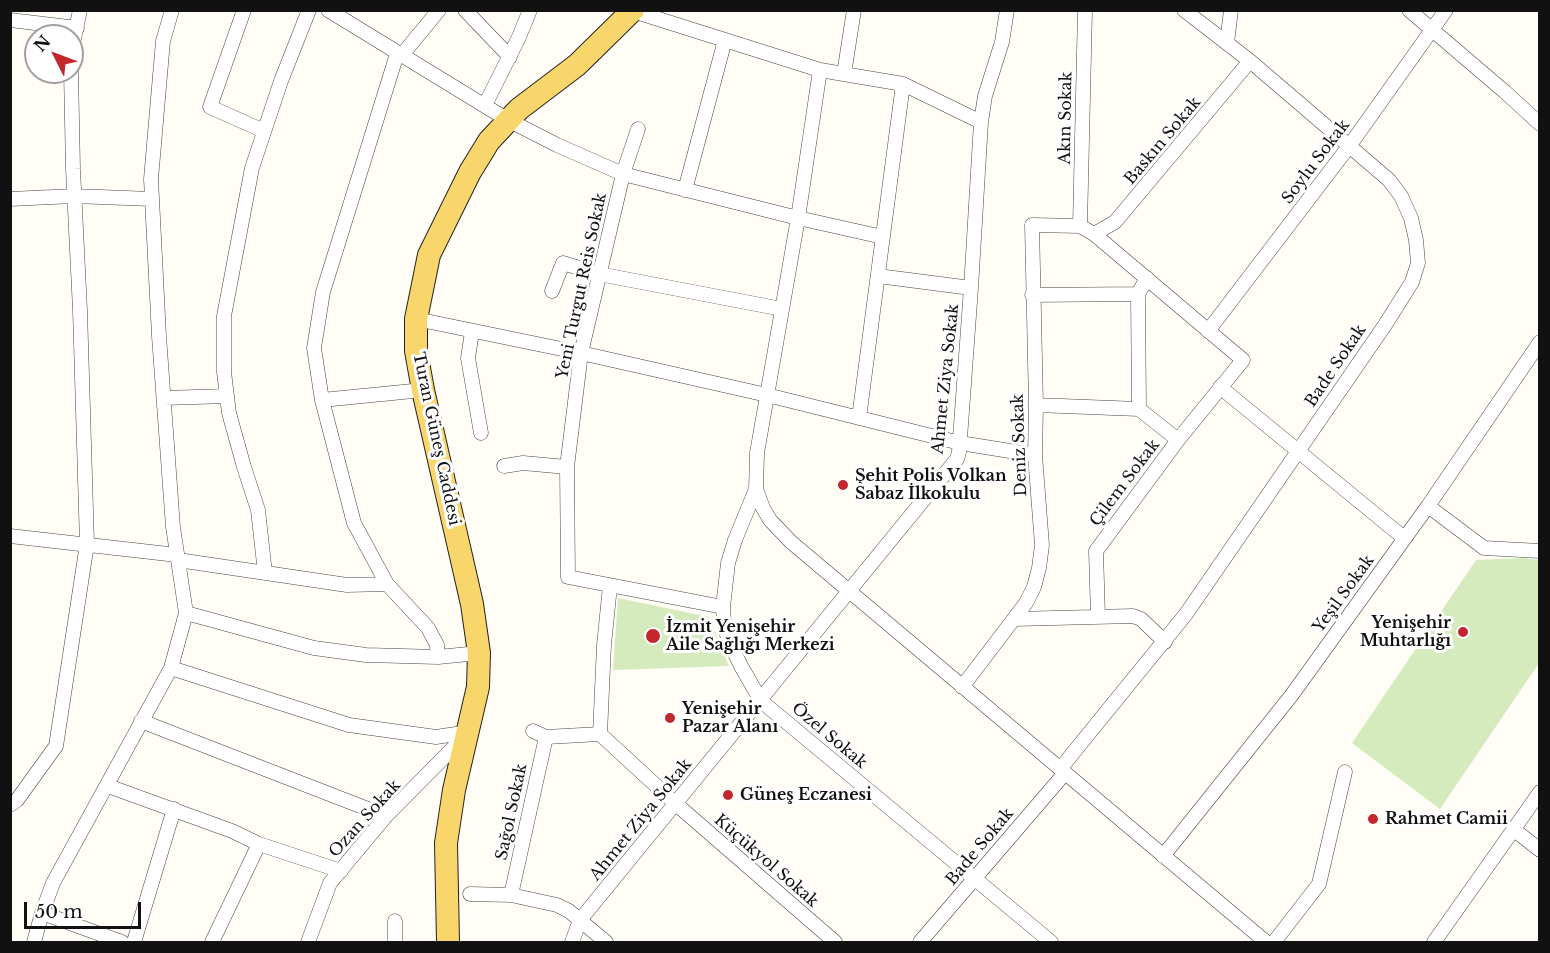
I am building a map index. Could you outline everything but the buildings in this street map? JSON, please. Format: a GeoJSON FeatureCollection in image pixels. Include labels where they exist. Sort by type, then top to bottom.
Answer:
{"type":"FeatureCollection","features":[{"type":"Feature","properties":{"kind":"main road","name":"Turan Güneş Caddesi"},"geometry":{"type":"LineString","coordinates":[[448,942],[446,843],[454,790],[478,687],[479,653],[472,604],[423,390],[416,351],[416,319],[429,255],[470,172],[489,141],[519,109],[577,65],[633,11]]}},
{"type":"Feature","properties":{"kind":"street"},"geometry":{"type":"LineString","coordinates":[[34,942],[53,883],[171,668],[186,613],[173,527],[151,179],[163,41],[172,10]]}},
{"type":"Feature","properties":{"kind":"street"},"geometry":{"type":"LineString","coordinates":[[244,10],[210,107],[264,131]]}},
{"type":"Feature","properties":{"kind":"street"},"geometry":{"type":"LineString","coordinates":[[265,573],[258,510],[243,468],[227,396],[224,372],[224,316],[252,168],[281,81],[309,10]]}},
{"type":"Feature","properties":{"kind":"street"},"geometry":{"type":"LineString","coordinates":[[328,10],[508,120],[557,145],[623,174],[883,237]]}},
{"type":"Feature","properties":{"kind":"street"},"geometry":{"type":"LineString","coordinates":[[438,657],[437,645],[428,628],[387,584],[354,523],[322,400],[314,348],[323,292],[399,55],[439,10]]}},
{"type":"Feature","properties":{"kind":"street"},"geometry":{"type":"LineString","coordinates":[[465,10],[510,57]]}},
{"type":"Feature","properties":{"kind":"street"},"geometry":{"type":"LineString","coordinates":[[485,105],[510,57],[530,10]]}},
{"type":"Feature","properties":{"kind":"street"},"geometry":{"type":"LineString","coordinates":[[844,74],[854,10]]}},
{"type":"Feature","properties":{"kind":"street","name":"Ahmet Ziya Sokak"},"geometry":{"type":"LineString","coordinates":[[572,942],[580,921],[952,467],[959,452],[960,443],[981,122],[985,96],[1002,42],[1007,10]]}},
{"type":"Feature","properties":{"kind":"street","name":"Akın Sokak"},"geometry":{"type":"LineString","coordinates":[[1080,226],[1085,10]]}},
{"type":"Feature","properties":{"kind":"street","name":"Bade Sokak"},"geometry":{"type":"LineString","coordinates":[[920,942],[975,879],[1165,642],[1390,316],[1412,282],[1418,263],[1411,218],[1401,196],[1389,180],[1250,62],[1184,10]]}},
{"type":"Feature","properties":{"kind":"street"},"geometry":{"type":"LineString","coordinates":[[1227,43],[1232,10]]}},
{"type":"Feature","properties":{"kind":"street"},"geometry":{"type":"LineString","coordinates":[[1408,10],[1539,124]]}},
{"type":"Feature","properties":{"kind":"street","name":"Soylu Sokak"},"geometry":{"type":"LineString","coordinates":[[1208,331],[1350,145],[1446,10]]}},
{"type":"Feature","properties":{"kind":"street"},"geometry":{"type":"LineString","coordinates":[[633,11],[820,70],[903,84],[981,122]]}},
{"type":"Feature","properties":{"kind":"street"},"geometry":{"type":"LineString","coordinates":[[10,20],[43,24]]}},
{"type":"Feature","properties":{"kind":"street"},"geometry":{"type":"LineString","coordinates":[[685,190],[725,40]]}},
{"type":"Feature","properties":{"kind":"street","name":"Baskın Sokak"},"geometry":{"type":"LineString","coordinates":[[1094,234],[1115,222],[1250,62]]}},
{"type":"Feature","properties":{"kind":"street"},"geometry":{"type":"LineString","coordinates":[[820,70],[798,218],[757,453],[756,489],[763,508],[780,532],[1163,856],[1274,942],[1319,884],[1346,772]]}},
{"type":"Feature","properties":{"kind":"street"},"geometry":{"type":"LineString","coordinates":[[10,805],[17,800],[56,746],[87,544],[71,84]]}},
{"type":"Feature","properties":{"kind":"street"},"geometry":{"type":"LineString","coordinates":[[859,418],[903,84]]}},
{"type":"Feature","properties":{"kind":"street","name":"Yeni Turgut Reis Sokak"},"geometry":{"type":"LineString","coordinates":[[638,129],[623,174],[581,353],[567,467],[568,577],[723,607]]}},
{"type":"Feature","properties":{"kind":"street"},"geometry":{"type":"LineString","coordinates":[[10,199],[74,196],[152,199]]}},
{"type":"Feature","properties":{"kind":"street","name":"Deniz Sokak"},"geometry":{"type":"LineString","coordinates":[[962,687],[1014,619],[1034,587],[1039,568],[1042,545],[1035,455],[1032,225],[1080,226]]}},
{"type":"Feature","properties":{"kind":"street"},"geometry":{"type":"LineString","coordinates":[[1080,226],[1094,234],[1243,360],[1220,387],[1404,538]]}},
{"type":"Feature","properties":{"kind":"street"},"geometry":{"type":"LineString","coordinates":[[552,291],[563,263],[598,274],[782,309]]}},
{"type":"Feature","properties":{"kind":"street"},"geometry":{"type":"LineString","coordinates":[[878,276],[971,288]]}},
{"type":"Feature","properties":{"kind":"street"},"geometry":{"type":"LineString","coordinates":[[1036,405],[1139,409],[1138,294],[1147,278]]}},
{"type":"Feature","properties":{"kind":"street"},"geometry":{"type":"LineString","coordinates":[[1032,295],[1138,294]]}},
{"type":"Feature","properties":{"kind":"street"},"geometry":{"type":"LineString","coordinates":[[416,319],[767,395],[960,443],[1035,455]]}},
{"type":"Feature","properties":{"kind":"street"},"geometry":{"type":"LineString","coordinates":[[472,332],[468,358],[481,433]]}},
{"type":"Feature","properties":{"kind":"street","name":"Yeşil Sokak"},"geometry":{"type":"LineString","coordinates":[[1163,856],[1291,696],[1428,506],[1539,342]]}},
{"type":"Feature","properties":{"kind":"street","name":"Çilem Sokak"},"geometry":{"type":"LineString","coordinates":[[1098,617],[1096,551],[1220,387]]}},
{"type":"Feature","properties":{"kind":"street"},"geometry":{"type":"LineString","coordinates":[[322,400],[423,390]]}},
{"type":"Feature","properties":{"kind":"street"},"geometry":{"type":"LineString","coordinates":[[164,398],[227,396]]}},
{"type":"Feature","properties":{"kind":"street","name":"Çilem Sokak"},"geometry":{"type":"LineString","coordinates":[[1139,409],[1178,440]]}},
{"type":"Feature","properties":{"kind":"street"},"geometry":{"type":"LineString","coordinates":[[504,466],[523,463],[567,467]]}},
{"type":"Feature","properties":{"kind":"street","name":"Özel Sokak"},"geometry":{"type":"LineString","coordinates":[[756,489],[728,563],[723,607],[728,639],[760,701],[1051,942]]}},
{"type":"Feature","properties":{"kind":"street"},"geometry":{"type":"LineString","coordinates":[[1428,506],[1484,548],[1539,550]]}},
{"type":"Feature","properties":{"kind":"street"},"geometry":{"type":"LineString","coordinates":[[10,536],[178,557],[347,585],[387,584]]}},
{"type":"Feature","properties":{"kind":"street"},"geometry":{"type":"LineString","coordinates":[[610,586],[604,645],[600,734],[676,804]]}},
{"type":"Feature","properties":{"kind":"street"},"geometry":{"type":"LineString","coordinates":[[186,613],[314,648],[366,655],[438,657],[479,653]]}},
{"type":"Feature","properties":{"kind":"street"},"geometry":{"type":"LineString","coordinates":[[1014,619],[1133,616],[1141,620],[1165,642]]}},
{"type":"Feature","properties":{"kind":"street"},"geometry":{"type":"LineString","coordinates":[[171,668],[349,725],[436,737],[469,732]]}},
{"type":"Feature","properties":{"kind":"street"},"geometry":{"type":"LineString","coordinates":[[141,721],[386,816]]}},
{"type":"Feature","properties":{"kind":"street","name":"Ozan Sokak"},"geometry":{"type":"LineString","coordinates":[[308,942],[330,883],[386,816],[469,732]]}},
{"type":"Feature","properties":{"kind":"street","name":"Sağol Sokak"},"geometry":{"type":"LineString","coordinates":[[511,895],[540,734],[600,734]]}},
{"type":"Feature","properties":{"kind":"street"},"geometry":{"type":"LineString","coordinates":[[108,786],[232,831],[259,844],[341,871]]}},
{"type":"Feature","properties":{"kind":"street"},"geometry":{"type":"LineString","coordinates":[[1434,942],[1539,792]]}},
{"type":"Feature","properties":{"kind":"street","name":"Küçükyol Sokak"},"geometry":{"type":"LineString","coordinates":[[676,804],[835,942]]}},
{"type":"Feature","properties":{"kind":"street"},"geometry":{"type":"LineString","coordinates":[[134,942],[174,809]]}},
{"type":"Feature","properties":{"kind":"street"},"geometry":{"type":"LineString","coordinates":[[1513,829],[1539,850]]}},
{"type":"Feature","properties":{"kind":"street"},"geometry":{"type":"LineString","coordinates":[[212,942],[259,844]]}},
{"type":"Feature","properties":{"kind":"street"},"geometry":{"type":"LineString","coordinates":[[470,894],[511,895],[557,905],[606,942]]}},
{"type":"Feature","properties":{"kind":"street"},"geometry":{"type":"LineString","coordinates":[[42,913],[122,942]]}},
{"type":"Feature","properties":{"kind":"street"},"geometry":{"type":"LineString","coordinates":[[395,921],[395,942]]}},
{"type":"Feature","properties":{"kind":"green space"},"geometry":{"type":"Polygon","coordinates":[[[1523,558],[1539,560],[1539,663],[1440,809],[1352,743],[1476,560],[1523,558]]]}},
{"type":"Feature","properties":{"kind":"green space"},"geometry":{"type":"Polygon","coordinates":[[[618,598],[709,617],[729,666],[613,670],[618,598]]]}},
{"type":"Feature","properties":{"kind":"place","name":"Şehit Polis Volkan Sabaz İlkokulu"},"geometry":{"type":"Point","coordinates":[843,485]}},
{"type":"Feature","properties":{"kind":"place","name":"Yenişehir Muhtarlığı"},"geometry":{"type":"Point","coordinates":[1463,632]}},
{"type":"Feature","properties":{"kind":"place","name":"İzmit Yenişehir Aile Sağlığı Merkezi"},"geometry":{"type":"Point","coordinates":[653,636]}},
{"type":"Feature","properties":{"kind":"place","name":"Yenişehir Pazar Alanı"},"geometry":{"type":"Point","coordinates":[670,718]}},
{"type":"Feature","properties":{"kind":"place","name":"Güneş Eczanesi"},"geometry":{"type":"Point","coordinates":[728,795]}},
{"type":"Feature","properties":{"kind":"place","name":"Rahmet Camii"},"geometry":{"type":"Point","coordinates":[1373,819]}}]}
